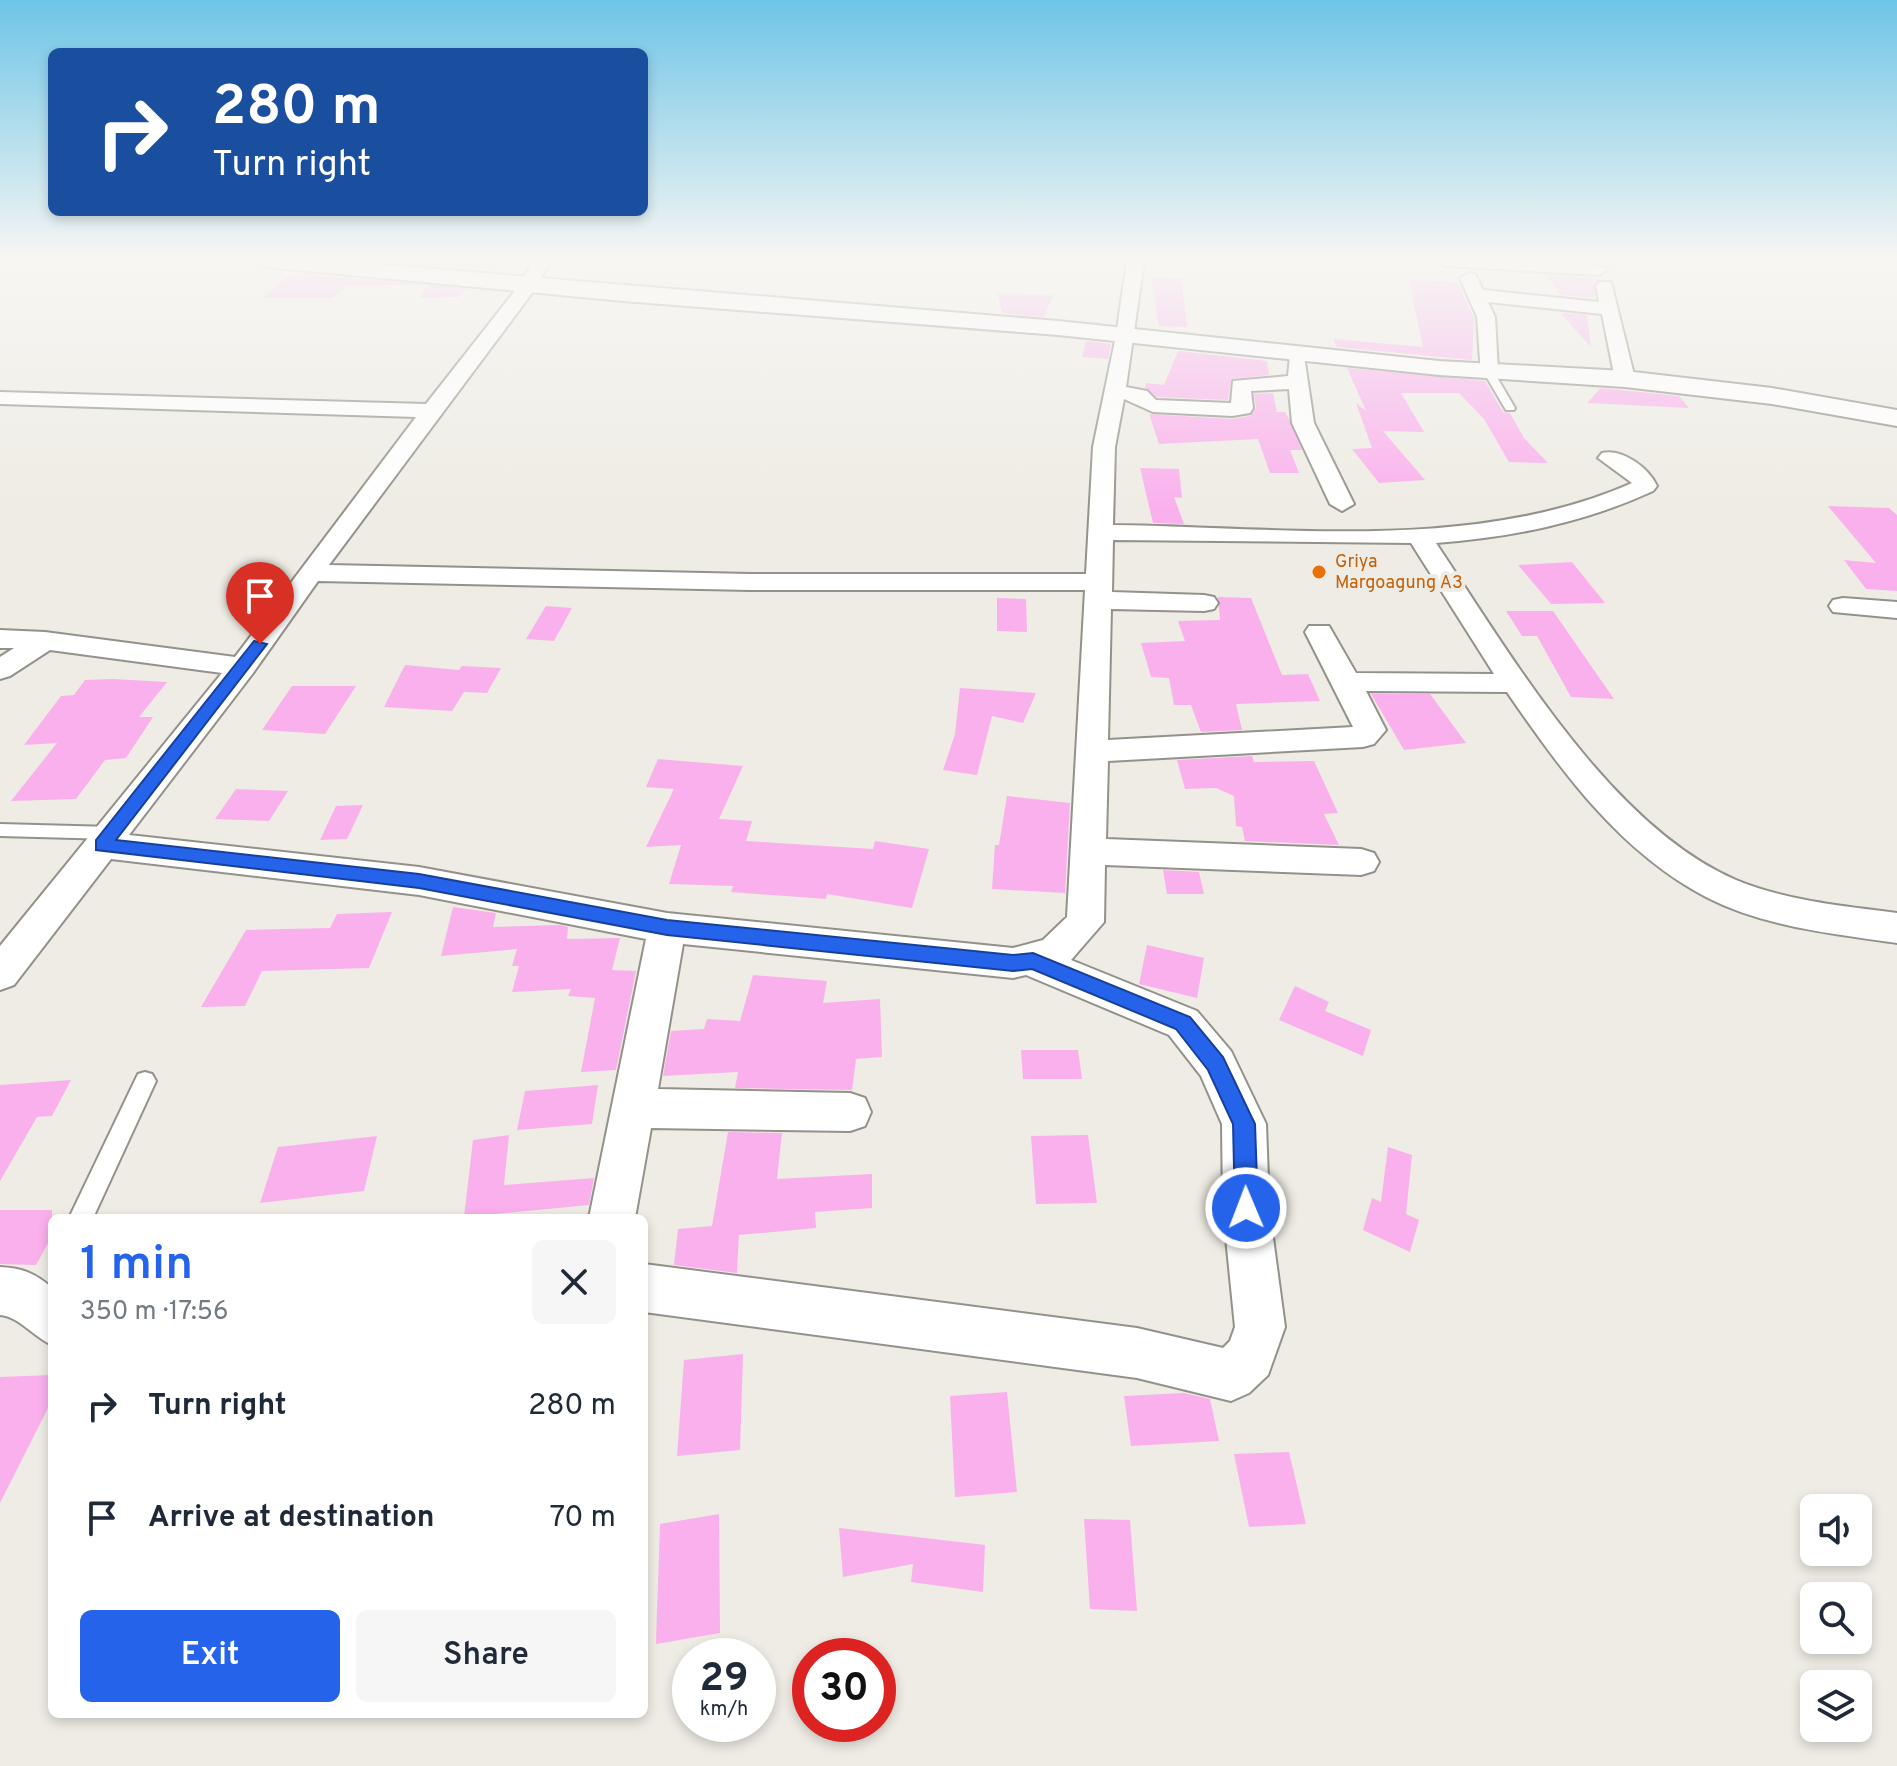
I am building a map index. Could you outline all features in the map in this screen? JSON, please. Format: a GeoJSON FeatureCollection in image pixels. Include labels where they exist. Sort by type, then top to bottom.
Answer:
{"type":"FeatureCollection","features":[{"type":"Feature","properties":{"kind":"street"},"geometry":{"type":"LineString","coordinates":[[0,974],[243,667],[482,343]]}},
{"type":"Feature","properties":{"kind":"street"},"geometry":{"type":"LineString","coordinates":[[1122,416],[1126,343]]}},
{"type":"Feature","properties":{"kind":"street"},"geometry":{"type":"LineString","coordinates":[[1193,343],[1488,371],[1625,379],[1772,396],[1897,418]]}},
{"type":"Feature","properties":{"kind":"street"},"geometry":{"type":"LineString","coordinates":[[1487,343],[1488,371]]}},
{"type":"Feature","properties":{"kind":"street"},"geometry":{"type":"LineString","coordinates":[[1617,343],[1625,379]]}},
{"type":"Feature","properties":{"kind":"street"},"geometry":{"type":"LineString","coordinates":[[1297,355],[1303,423],[1342,504]]}},
{"type":"Feature","properties":{"kind":"street"},"geometry":{"type":"LineString","coordinates":[[107,839],[419,881],[667,928],[1013,963],[1033,961],[1065,946],[1085,922],[1104,447],[1122,416],[1140,395],[1145,403],[1153,406],[1232,410],[1242,408],[1240,385],[1297,382]]}},
{"type":"Feature","properties":{"kind":"street"},"geometry":{"type":"LineString","coordinates":[[0,398],[430,411]]}},
{"type":"Feature","properties":{"kind":"street"},"geometry":{"type":"LineString","coordinates":[[1122,416],[1250,424]]}},
{"type":"Feature","properties":{"kind":"street"},"geometry":{"type":"LineString","coordinates":[[1102,532],[1420,537],[1479,533],[1559,517],[1645,486],[1641,477],[1610,458]]}},
{"type":"Feature","properties":{"kind":"street"},"geometry":{"type":"LineString","coordinates":[[1420,537],[1515,683],[1602,794],[1650,841],[1718,886],[1758,903],[1897,928]]}},
{"type":"Feature","properties":{"kind":"street"},"geometry":{"type":"LineString","coordinates":[[310,573],[1100,591],[1204,603]]}},
{"type":"Feature","properties":{"kind":"street"},"geometry":{"type":"LineString","coordinates":[[1843,606],[1895,612]]}},
{"type":"Feature","properties":{"kind":"street"},"geometry":{"type":"LineString","coordinates":[[1093,751],[1363,737],[1370,730],[1319,632]]}},
{"type":"Feature","properties":{"kind":"street"},"geometry":{"type":"LineString","coordinates":[[0,639],[45,641],[243,667]]}},
{"type":"Feature","properties":{"kind":"street"},"geometry":{"type":"LineString","coordinates":[[0,670],[45,641]]}},
{"type":"Feature","properties":{"kind":"street"},"geometry":{"type":"LineString","coordinates":[[1346,682],[1515,683]]}},
{"type":"Feature","properties":{"kind":"street"},"geometry":{"type":"LineString","coordinates":[[1089,851],[1361,862]]}},
{"type":"Feature","properties":{"kind":"street"},"geometry":{"type":"LineString","coordinates":[[613,1214],[667,928]]}},
{"type":"Feature","properties":{"kind":"street"},"geometry":{"type":"LineString","coordinates":[[648,1289],[1137,1353],[1231,1375],[1250,1357],[1260,1327],[1246,1208],[1244,1124],[1222,1076],[1183,1023],[1033,961]]}},
{"type":"Feature","properties":{"kind":"street"},"geometry":{"type":"LineString","coordinates":[[631,1108],[850,1112]]}},
{"type":"Feature","properties":{"kind":"lane"},"geometry":{"type":"LineString","coordinates":[[1488,371],[1510,408]]}},
{"type":"Feature","properties":{"kind":"lane"},"geometry":{"type":"LineString","coordinates":[[0,830],[107,839]]}},
{"type":"Feature","properties":{"kind":"lane"},"geometry":{"type":"LineString","coordinates":[[83,1214],[145,1081]]}},
{"type":"Feature","properties":{"kind":"building"},"geometry":{"type":"Polygon","coordinates":[[[1085,343],[1111,344],[1108,359],[1082,357],[1085,343]]]}},
{"type":"Feature","properties":{"kind":"building"},"geometry":{"type":"Polygon","coordinates":[[[1335,343],[1383,343],[1423,347],[1422,343],[1473,343],[1472,360],[1337,347],[1335,343]]]}},
{"type":"Feature","properties":{"kind":"building"},"geometry":{"type":"Polygon","coordinates":[[[1178,351],[1267,361],[1269,375],[1231,379],[1228,400],[1157,397],[1145,388],[1146,383],[1164,385],[1178,351]]]}},
{"type":"Feature","properties":{"kind":"building"},"geometry":{"type":"Polygon","coordinates":[[[1347,368],[1485,381],[1503,412],[1510,413],[1524,438],[1548,463],[1509,462],[1484,419],[1459,393],[1401,393],[1424,432],[1383,431],[1425,480],[1379,483],[1352,449],[1372,448],[1356,403],[1366,411],[1347,368]]]}},
{"type":"Feature","properties":{"kind":"building"},"geometry":{"type":"Polygon","coordinates":[[[1601,388],[1679,396],[1689,408],[1587,403],[1601,388]]]}},
{"type":"Feature","properties":{"kind":"building"},"geometry":{"type":"Polygon","coordinates":[[[1273,393],[1277,412],[1285,412],[1302,450],[1290,450],[1299,473],[1270,473],[1258,439],[1159,444],[1149,414],[1232,419],[1250,416],[1256,408],[1254,394],[1273,393]]]}},
{"type":"Feature","properties":{"kind":"building"},"geometry":{"type":"Polygon","coordinates":[[[1140,468],[1179,469],[1182,498],[1174,497],[1184,524],[1153,523],[1140,468]]]}},
{"type":"Feature","properties":{"kind":"building"},"geometry":{"type":"Polygon","coordinates":[[[1828,506],[1889,508],[1897,515],[1897,591],[1866,589],[1844,560],[1876,563],[1828,506]]]}},
{"type":"Feature","properties":{"kind":"building"},"geometry":{"type":"Polygon","coordinates":[[[1572,562],[1605,603],[1551,604],[1518,565],[1572,562]]]}},
{"type":"Feature","properties":{"kind":"building"},"geometry":{"type":"Polygon","coordinates":[[[1218,597],[1251,598],[1282,675],[1308,674],[1320,701],[1236,704],[1242,730],[1201,732],[1191,705],[1174,705],[1169,678],[1151,677],[1141,643],[1185,641],[1178,621],[1220,620],[1218,597]]]}},
{"type":"Feature","properties":{"kind":"building"},"geometry":{"type":"Polygon","coordinates":[[[997,598],[1026,599],[1027,632],[997,631],[997,598]]]}},
{"type":"Feature","properties":{"kind":"building"},"geometry":{"type":"Polygon","coordinates":[[[546,606],[572,608],[554,641],[526,639],[546,606]]]}},
{"type":"Feature","properties":{"kind":"building"},"geometry":{"type":"Polygon","coordinates":[[[1506,611],[1553,611],[1614,699],[1571,697],[1537,636],[1522,636],[1506,611]]]}},
{"type":"Feature","properties":{"kind":"building"},"geometry":{"type":"Polygon","coordinates":[[[405,665],[459,670],[462,666],[501,668],[487,693],[464,692],[452,711],[384,707],[405,665]]]}},
{"type":"Feature","properties":{"kind":"building"},"geometry":{"type":"Polygon","coordinates":[[[85,680],[167,682],[139,717],[153,717],[126,758],[105,760],[76,799],[11,801],[57,743],[24,745],[61,696],[74,695],[85,680]]]}},
{"type":"Feature","properties":{"kind":"building"},"geometry":{"type":"Polygon","coordinates":[[[292,686],[356,686],[325,734],[262,730],[292,686]]]}},
{"type":"Feature","properties":{"kind":"building"},"geometry":{"type":"Polygon","coordinates":[[[960,688],[1036,693],[1023,723],[992,716],[977,775],[943,770],[955,734],[960,688]]]}},
{"type":"Feature","properties":{"kind":"building"},"geometry":{"type":"Polygon","coordinates":[[[1371,694],[1430,694],[1466,743],[1404,750],[1371,694]]]}},
{"type":"Feature","properties":{"kind":"building"},"geometry":{"type":"Polygon","coordinates":[[[1252,756],[1254,762],[1314,761],[1338,813],[1324,814],[1339,845],[1245,841],[1242,827],[1236,826],[1234,796],[1216,788],[1185,789],[1177,760],[1252,756]]]}},
{"type":"Feature","properties":{"kind":"building"},"geometry":{"type":"Polygon","coordinates":[[[658,759],[743,766],[719,819],[752,821],[746,841],[873,849],[875,841],[929,849],[912,908],[827,894],[826,899],[731,892],[733,886],[669,884],[681,845],[646,847],[674,789],[646,787],[658,759]]]}},
{"type":"Feature","properties":{"kind":"building"},"geometry":{"type":"Polygon","coordinates":[[[236,789],[288,791],[269,821],[215,819],[236,789]]]}},
{"type":"Feature","properties":{"kind":"building"},"geometry":{"type":"Polygon","coordinates":[[[1007,796],[1070,803],[1065,893],[992,889],[995,845],[999,845],[1007,796]]]}},
{"type":"Feature","properties":{"kind":"building"},"geometry":{"type":"Polygon","coordinates":[[[363,805],[347,839],[320,840],[336,806],[363,805]]]}},
{"type":"Feature","properties":{"kind":"building"},"geometry":{"type":"Polygon","coordinates":[[[1163,870],[1199,872],[1204,894],[1167,894],[1163,870]]]}},
{"type":"Feature","properties":{"kind":"building"},"geometry":{"type":"Polygon","coordinates":[[[453,907],[496,913],[493,927],[560,925],[568,927],[567,939],[620,938],[612,970],[636,971],[616,1070],[581,1072],[595,998],[568,996],[571,989],[512,992],[519,966],[512,966],[517,949],[441,956],[453,907]]]}},
{"type":"Feature","properties":{"kind":"building"},"geometry":{"type":"Polygon","coordinates":[[[392,912],[369,968],[262,971],[245,1006],[201,1007],[246,930],[330,928],[337,914],[392,912]]]}},
{"type":"Feature","properties":{"kind":"building"},"geometry":{"type":"Polygon","coordinates":[[[1147,945],[1204,958],[1197,998],[1139,984],[1147,945]]]}},
{"type":"Feature","properties":{"kind":"building"},"geometry":{"type":"Polygon","coordinates":[[[753,975],[827,981],[823,1003],[880,999],[882,1057],[856,1059],[852,1090],[735,1088],[738,1072],[663,1076],[671,1031],[704,1029],[707,1019],[740,1021],[753,975]]]}},
{"type":"Feature","properties":{"kind":"building"},"geometry":{"type":"Polygon","coordinates":[[[1295,986],[1329,1002],[1325,1011],[1371,1030],[1363,1056],[1279,1020],[1295,986]]]}},
{"type":"Feature","properties":{"kind":"building"},"geometry":{"type":"Polygon","coordinates":[[[1021,1050],[1078,1050],[1082,1079],[1023,1079],[1021,1050]]]}},
{"type":"Feature","properties":{"kind":"building"},"geometry":{"type":"Polygon","coordinates":[[[71,1080],[52,1116],[37,1117],[0,1181],[0,1085],[71,1080]]]}},
{"type":"Feature","properties":{"kind":"building"},"geometry":{"type":"Polygon","coordinates":[[[598,1085],[592,1124],[517,1130],[525,1091],[598,1085]]]}},
{"type":"Feature","properties":{"kind":"building"},"geometry":{"type":"Polygon","coordinates":[[[728,1132],[782,1133],[777,1179],[872,1174],[872,1208],[815,1212],[816,1228],[739,1235],[737,1273],[674,1265],[678,1229],[712,1226],[728,1132]]]}},
{"type":"Feature","properties":{"kind":"building"},"geometry":{"type":"Polygon","coordinates":[[[509,1135],[504,1185],[594,1178],[589,1205],[464,1214],[473,1140],[509,1135]]]}},
{"type":"Feature","properties":{"kind":"building"},"geometry":{"type":"Polygon","coordinates":[[[1088,1135],[1097,1203],[1036,1204],[1031,1136],[1088,1135]]]}},
{"type":"Feature","properties":{"kind":"building"},"geometry":{"type":"Polygon","coordinates":[[[377,1136],[364,1191],[260,1203],[278,1147],[377,1136]]]}},
{"type":"Feature","properties":{"kind":"building"},"geometry":{"type":"Polygon","coordinates":[[[1388,1147],[1412,1155],[1406,1214],[1419,1220],[1410,1252],[1363,1230],[1372,1198],[1381,1202],[1388,1147]]]}},
{"type":"Feature","properties":{"kind":"building"},"geometry":{"type":"Polygon","coordinates":[[[0,1210],[52,1210],[52,1214],[48,1214],[48,1243],[36,1265],[0,1264],[0,1210]]]}},
{"type":"Feature","properties":{"kind":"building"},"geometry":{"type":"Polygon","coordinates":[[[743,1354],[740,1450],[677,1456],[684,1360],[743,1354]]]}},
{"type":"Feature","properties":{"kind":"building"},"geometry":{"type":"Polygon","coordinates":[[[48,1375],[48,1408],[0,1503],[0,1377],[48,1375]]]}},
{"type":"Feature","properties":{"kind":"building"},"geometry":{"type":"Polygon","coordinates":[[[1007,1392],[1017,1492],[955,1497],[950,1396],[1007,1392]]]}},
{"type":"Feature","properties":{"kind":"building"},"geometry":{"type":"Polygon","coordinates":[[[1184,1393],[1210,1399],[1219,1441],[1131,1446],[1124,1396],[1184,1393]]]}},
{"type":"Feature","properties":{"kind":"building"},"geometry":{"type":"Polygon","coordinates":[[[1289,1452],[1306,1524],[1249,1527],[1234,1454],[1289,1452]]]}},
{"type":"Feature","properties":{"kind":"building"},"geometry":{"type":"Polygon","coordinates":[[[719,1514],[720,1633],[672,1638],[672,1641],[656,1644],[660,1524],[719,1514]]]}},
{"type":"Feature","properties":{"kind":"building"},"geometry":{"type":"Polygon","coordinates":[[[1084,1519],[1130,1520],[1137,1611],[1090,1609],[1084,1519]]]}},
{"type":"Feature","properties":{"kind":"building"},"geometry":{"type":"Polygon","coordinates":[[[839,1528],[985,1545],[983,1592],[911,1582],[913,1564],[843,1577],[839,1528]]]}},
{"type":"Feature","properties":{"kind":"place","name":"Griya Margoagung A3"},"geometry":{"type":"Point","coordinates":[1319,572]}},
{"type":"Feature","properties":{"kind":"route"},"geometry":{"type":"LineString","coordinates":[[260,644],[103,845],[419,881],[667,928],[1013,963],[1033,961],[1183,1023],[1216,1064],[1244,1124],[1246,1208]]}}]}
